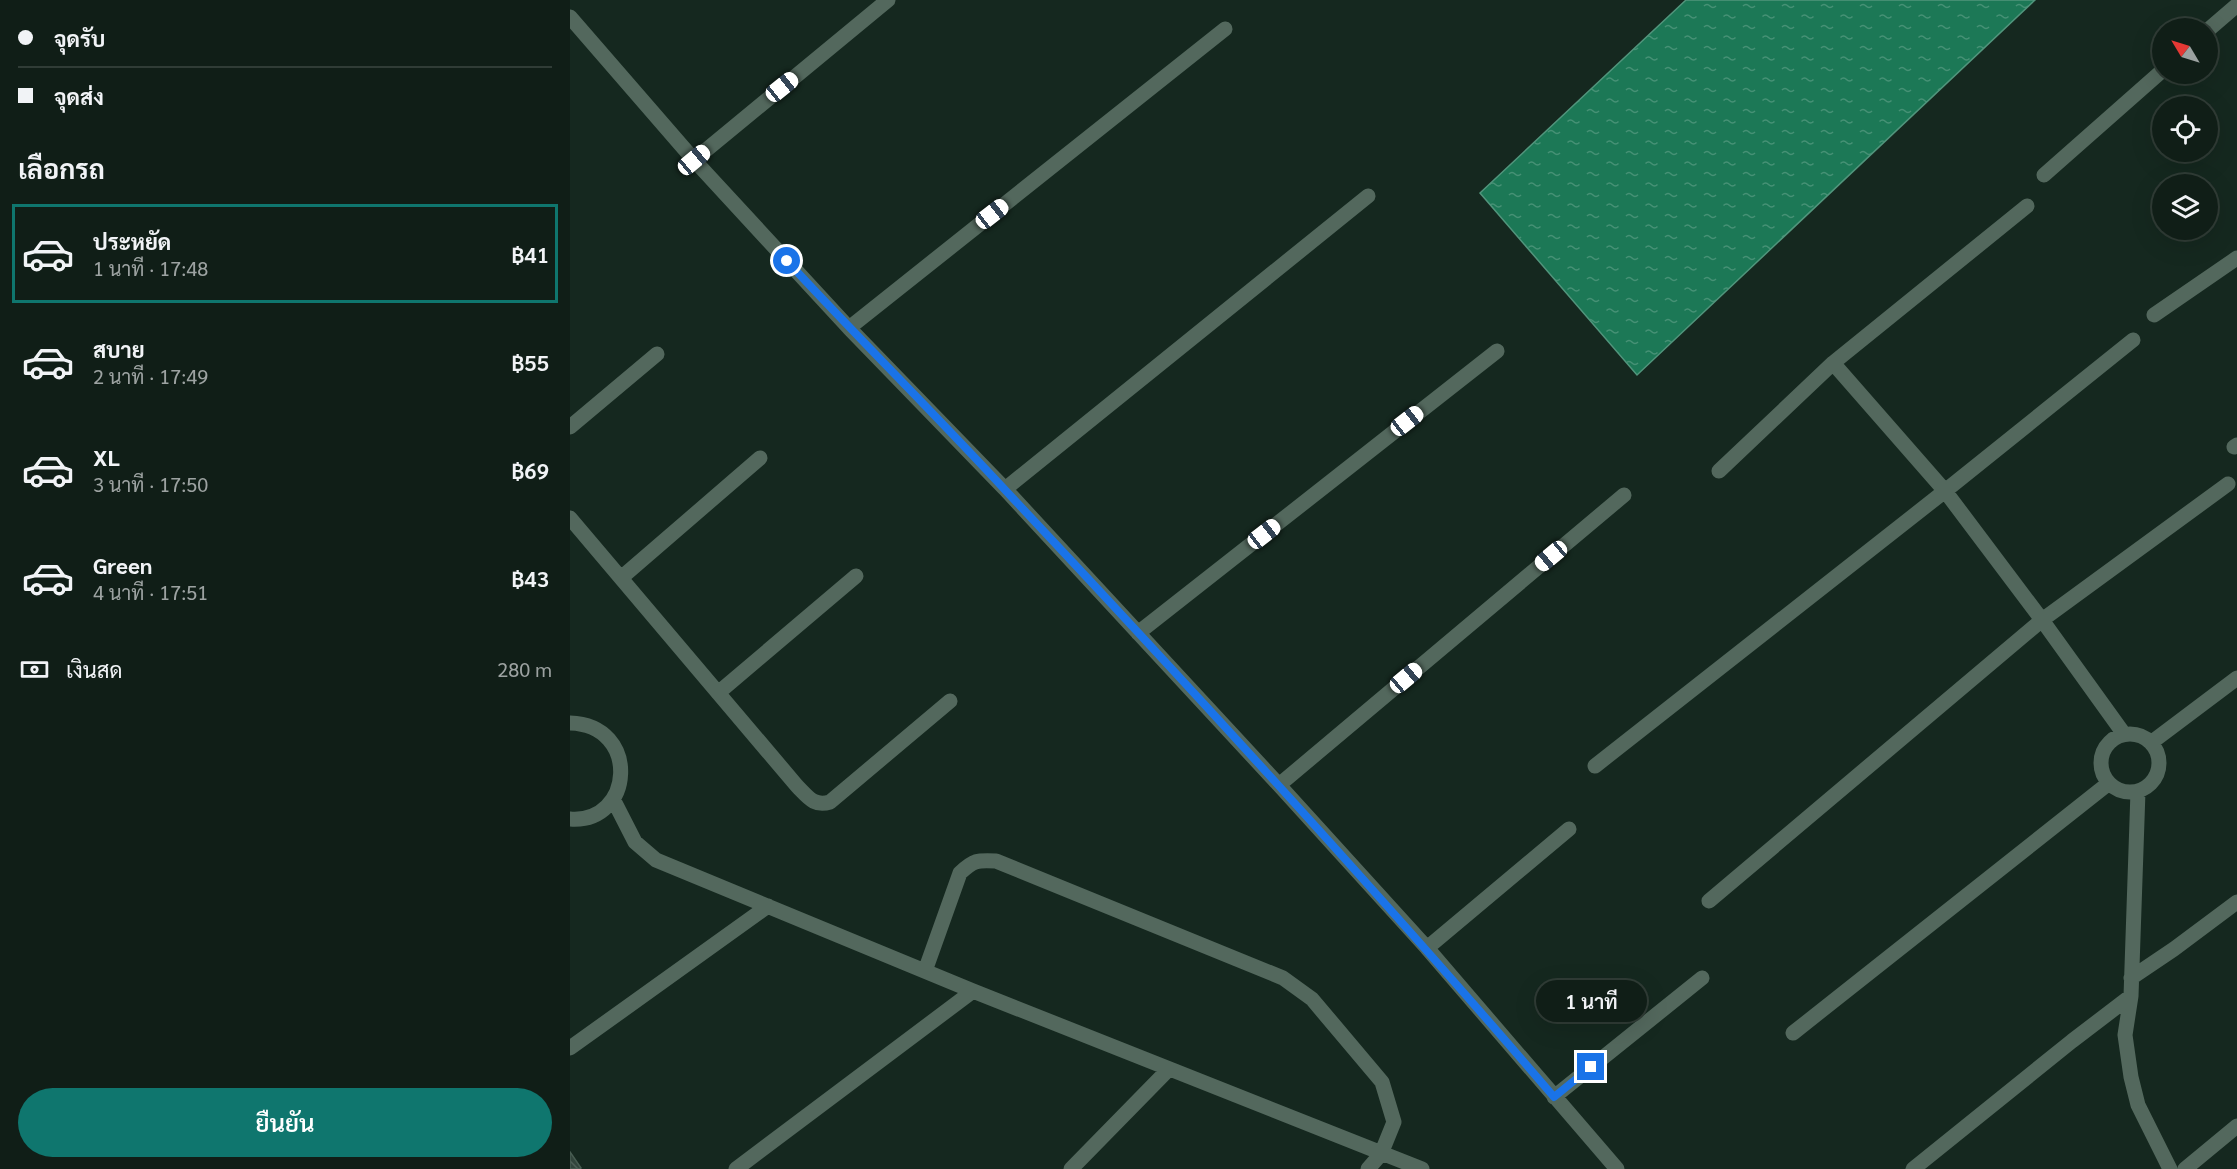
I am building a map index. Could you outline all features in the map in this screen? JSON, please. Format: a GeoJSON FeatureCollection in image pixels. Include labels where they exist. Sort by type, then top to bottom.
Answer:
{"type":"FeatureCollection","features":[{"type":"Feature","properties":{"kind":"street"},"geometry":{"type":"LineString","coordinates":[[694,160],[888,0]]}},
{"type":"Feature","properties":{"kind":"street"},"geometry":{"type":"LineString","coordinates":[[2218,21],[2237,5]]}},
{"type":"Feature","properties":{"kind":"street"},"geometry":{"type":"LineString","coordinates":[[570,17],[694,160],[849,328],[1005,489],[1279,785],[1427,948],[1617,1169]]}},
{"type":"Feature","properties":{"kind":"street"},"geometry":{"type":"LineString","coordinates":[[849,328],[1225,29]]}},
{"type":"Feature","properties":{"kind":"street"},"geometry":{"type":"LineString","coordinates":[[2044,175],[2152,80]]}},
{"type":"Feature","properties":{"kind":"street"},"geometry":{"type":"LineString","coordinates":[[1005,489],[1368,196]]}},
{"type":"Feature","properties":{"kind":"street"},"geometry":{"type":"LineString","coordinates":[[1719,471],[1833,363],[2027,206]]}},
{"type":"Feature","properties":{"kind":"street"},"geometry":{"type":"LineString","coordinates":[[2154,315],[2237,258]]}},
{"type":"Feature","properties":{"kind":"street"},"geometry":{"type":"LineString","coordinates":[[1595,766],[2133,340]]}},
{"type":"Feature","properties":{"kind":"street"},"geometry":{"type":"LineString","coordinates":[[1138,633],[1497,351]]}},
{"type":"Feature","properties":{"kind":"street"},"geometry":{"type":"LineString","coordinates":[[570,427],[657,354]]}},
{"type":"Feature","properties":{"kind":"street"},"geometry":{"type":"LineString","coordinates":[[1833,363],[1945,491],[2124,734]]}},
{"type":"Feature","properties":{"kind":"street"},"geometry":{"type":"LineString","coordinates":[[621,578],[760,458]]}},
{"type":"Feature","properties":{"kind":"street"},"geometry":{"type":"LineString","coordinates":[[1708,901],[2042,620],[2228,484]]}},
{"type":"Feature","properties":{"kind":"street"},"geometry":{"type":"LineString","coordinates":[[1279,785],[1624,495]]}},
{"type":"Feature","properties":{"kind":"street"},"geometry":{"type":"LineString","coordinates":[[570,518],[813,802],[822,805],[830,802],[950,701]]}},
{"type":"Feature","properties":{"kind":"street"},"geometry":{"type":"LineString","coordinates":[[718,693],[856,576]]}},
{"type":"Feature","properties":{"kind":"street"},"geometry":{"type":"LineString","coordinates":[[2152,742],[2237,678]]}},
{"type":"Feature","properties":{"kind":"street"},"geometry":{"type":"LineString","coordinates":[[570,723],[584,723],[598,729],[611,740],[619,753],[622,769],[620,784],[613,799],[603,809],[591,817],[570,819]]}},
{"type":"Feature","properties":{"kind":"street"},"geometry":{"type":"LineString","coordinates":[[2124,734],[2139,735],[2152,742],[2160,760],[2154,780],[2138,791],[2122,791],[2109,783],[2102,770],[2102,754],[2110,741],[2124,734]]}},
{"type":"Feature","properties":{"kind":"street"},"geometry":{"type":"LineString","coordinates":[[1793,1034],[2109,783]]}},
{"type":"Feature","properties":{"kind":"street"},"geometry":{"type":"LineString","coordinates":[[2138,791],[2131,996],[2125,1035],[2138,1105],[2170,1169]]}},
{"type":"Feature","properties":{"kind":"street"},"geometry":{"type":"LineString","coordinates":[[613,799],[635,842],[656,860],[1168,1070],[1422,1169]]}},
{"type":"Feature","properties":{"kind":"street"},"geometry":{"type":"LineString","coordinates":[[1427,948],[1569,829]]}},
{"type":"Feature","properties":{"kind":"street"},"geometry":{"type":"LineString","coordinates":[[926,971],[960,873],[972,862],[982,860],[996,861],[1283,978],[1311,999],[1382,1082],[1394,1122],[1381,1154],[1368,1169]]}},
{"type":"Feature","properties":{"kind":"street"},"geometry":{"type":"LineString","coordinates":[[2131,978],[2237,902]]}},
{"type":"Feature","properties":{"kind":"street"},"geometry":{"type":"LineString","coordinates":[[570,1048],[768,906]]}},
{"type":"Feature","properties":{"kind":"street"},"geometry":{"type":"LineString","coordinates":[[1554,1097],[1702,978]]}},
{"type":"Feature","properties":{"kind":"street"},"geometry":{"type":"LineString","coordinates":[[736,1169],[973,991]]}},
{"type":"Feature","properties":{"kind":"street"},"geometry":{"type":"LineString","coordinates":[[1913,1169],[2131,996]]}},
{"type":"Feature","properties":{"kind":"street"},"geometry":{"type":"LineString","coordinates":[[1071,1169],[1168,1070]]}},
{"type":"Feature","properties":{"kind":"street"},"geometry":{"type":"LineString","coordinates":[[2185,1169],[2237,1126]]}},
{"type":"Feature","properties":{"kind":"water"},"geometry":{"type":"Polygon","coordinates":[[[1686,0],[2035,0],[1637,375],[1480,193],[1686,0]]]}},
{"type":"Feature","properties":{"kind":"building"},"geometry":{"type":"Polygon","coordinates":[[[570,1152],[581,1168],[580,1169],[570,1169],[570,1152]]]}},
{"type":"Feature","properties":{"kind":"route"},"geometry":{"type":"LineString","coordinates":[[787,261],[1005,489],[1279,785],[1427,948],[1554,1097],[1591,1067]]}}]}
